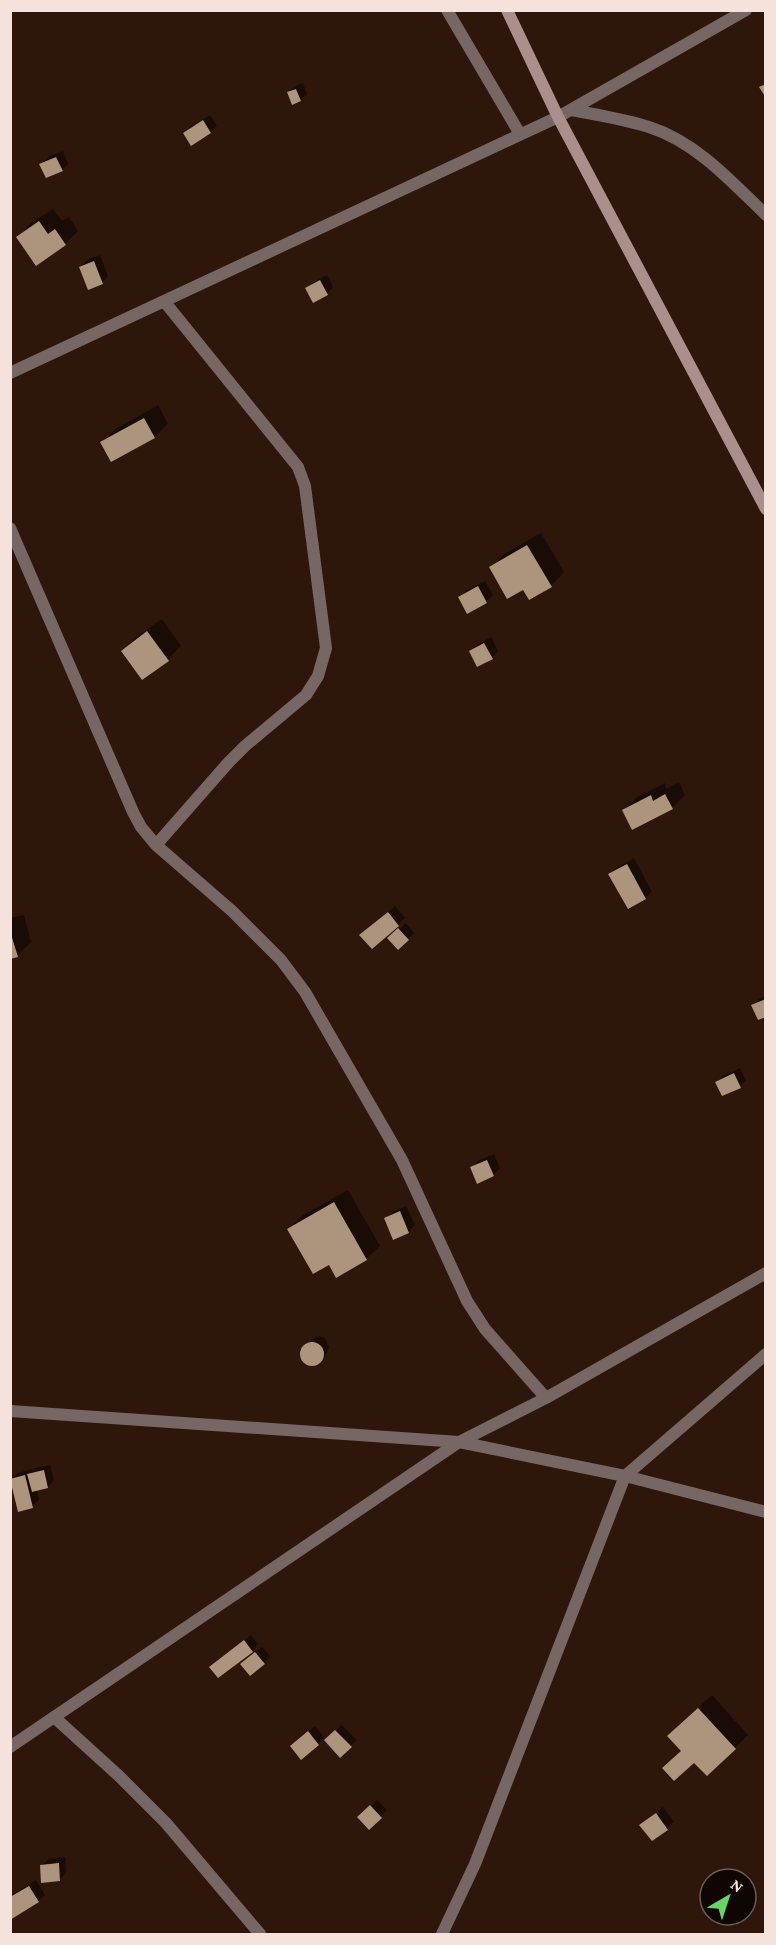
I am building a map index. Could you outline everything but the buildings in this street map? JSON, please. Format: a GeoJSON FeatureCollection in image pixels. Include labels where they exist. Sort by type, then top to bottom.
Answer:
{"type":"FeatureCollection","features":[{"type":"Feature","properties":{"kind":"street"},"geometry":{"type":"LineString","coordinates":[[447,10],[520,134]]}},
{"type":"Feature","properties":{"kind":"street"},"geometry":{"type":"LineString","coordinates":[[507,10],[558,117],[765,509]]}},
{"type":"Feature","properties":{"kind":"street"},"geometry":{"type":"LineString","coordinates":[[10,373],[558,117],[746,10]]}},
{"type":"Feature","properties":{"kind":"street"},"geometry":{"type":"LineString","coordinates":[[572,110],[650,127],[681,142],[719,169],[765,215]]}},
{"type":"Feature","properties":{"kind":"street"},"geometry":{"type":"LineString","coordinates":[[156,844],[245,746],[306,695],[318,676],[326,648],[305,486],[298,467],[164,301]]}},
{"type":"Feature","properties":{"kind":"street"},"geometry":{"type":"LineString","coordinates":[[10,528],[141,827],[156,844],[209,889],[281,960],[305,992],[402,1160],[467,1301],[485,1329],[546,1398]]}},
{"type":"Feature","properties":{"kind":"street"},"geometry":{"type":"LineString","coordinates":[[10,1747],[459,1442],[546,1398],[765,1273]]}},
{"type":"Feature","properties":{"kind":"street"},"geometry":{"type":"LineString","coordinates":[[442,1935],[475,1864],[625,1476],[765,1354]]}},
{"type":"Feature","properties":{"kind":"street"},"geometry":{"type":"LineString","coordinates":[[10,1411],[459,1442],[625,1476],[765,1512]]}},
{"type":"Feature","properties":{"kind":"street"},"geometry":{"type":"LineString","coordinates":[[54,1717],[119,1776],[166,1823],[260,1935]]}}]}
